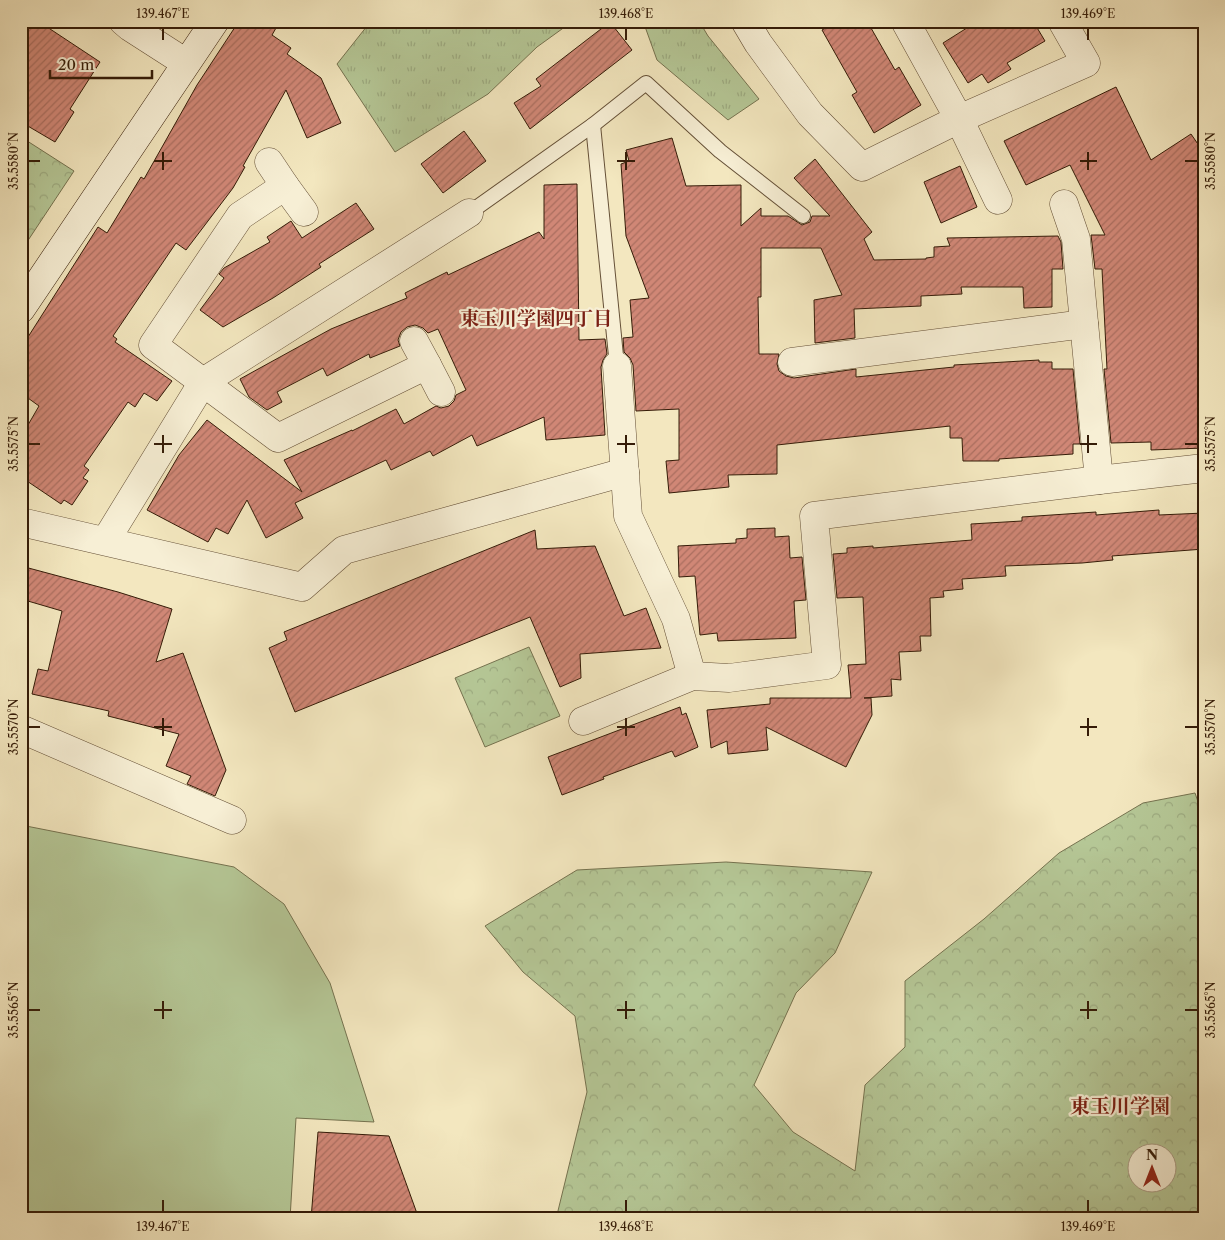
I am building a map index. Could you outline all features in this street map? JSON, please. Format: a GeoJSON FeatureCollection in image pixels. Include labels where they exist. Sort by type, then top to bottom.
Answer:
{"type":"FeatureCollection","features":[{"type":"Feature","properties":{"kind":"street"},"geometry":{"type":"LineString","coordinates":[[124,21],[130,27],[186,64]]}},
{"type":"Feature","properties":{"kind":"street"},"geometry":{"type":"LineString","coordinates":[[21,309],[214,21]]}},
{"type":"Feature","properties":{"kind":"street"},"geometry":{"type":"LineString","coordinates":[[745,21],[758,43],[810,114],[862,166],[959,119],[1086,63],[1062,21]]}},
{"type":"Feature","properties":{"kind":"street"},"geometry":{"type":"LineString","coordinates":[[904,21],[959,119],[998,200]]}},
{"type":"Feature","properties":{"kind":"street"},"geometry":{"type":"LineString","coordinates":[[269,162],[304,212]]}},
{"type":"Feature","properties":{"kind":"street"},"geometry":{"type":"LineString","coordinates":[[285,186],[240,216],[153,345],[278,438],[427,365]]}},
{"type":"Feature","properties":{"kind":"street"},"geometry":{"type":"LineString","coordinates":[[1064,204],[1076,239],[1099,480]]}},
{"type":"Feature","properties":{"kind":"street"},"geometry":{"type":"LineString","coordinates":[[106,540],[203,382],[468,214]]}},
{"type":"Feature","properties":{"kind":"street"},"geometry":{"type":"LineString","coordinates":[[792,362],[1084,324]]}},
{"type":"Feature","properties":{"kind":"street"},"geometry":{"type":"LineString","coordinates":[[414,341],[441,392]]}},
{"type":"Feature","properties":{"kind":"street"},"geometry":{"type":"LineString","coordinates":[[617,366],[628,516],[676,619],[692,676]]}},
{"type":"Feature","properties":{"kind":"street"},"geometry":{"type":"LineString","coordinates":[[583,721],[692,676],[730,678],[827,665],[814,516],[1204,468]]}},
{"type":"Feature","properties":{"kind":"street"},"geometry":{"type":"LineString","coordinates":[[21,522],[106,540],[302,587],[344,550],[625,472]]}},
{"type":"Feature","properties":{"kind":"street"},"geometry":{"type":"LineString","coordinates":[[21,729],[232,820]]}},
{"type":"Feature","properties":{"kind":"lane"},"geometry":{"type":"LineString","coordinates":[[468,214],[592,125],[646,83],[720,151],[802,216]]}},
{"type":"Feature","properties":{"kind":"lane"},"geometry":{"type":"LineString","coordinates":[[592,125],[617,366]]}},
{"type":"Feature","properties":{"kind":"green space"},"geometry":{"type":"Polygon","coordinates":[[[371,21],[573,21],[537,47],[488,94],[395,152],[337,64],[371,21]]]}},
{"type":"Feature","properties":{"kind":"green space"},"geometry":{"type":"Polygon","coordinates":[[[643,21],[699,21],[708,36],[759,99],[728,120],[657,60],[643,21]]]}},
{"type":"Feature","properties":{"kind":"green space"},"geometry":{"type":"Polygon","coordinates":[[[21,137],[74,171],[21,251],[21,137]]]}},
{"type":"Feature","properties":{"kind":"green space"},"geometry":{"type":"Polygon","coordinates":[[[529,647],[560,716],[485,747],[455,678],[529,647]]]}},
{"type":"Feature","properties":{"kind":"green space"},"geometry":{"type":"Polygon","coordinates":[[[1195,793],[1204,819],[1204,1219],[556,1219],[587,1092],[575,1016],[523,972],[485,926],[577,870],[726,862],[872,872],[835,953],[796,993],[754,1085],[793,1132],[855,1171],[865,1085],[905,1047],[905,981],[984,919],[1059,853],[1143,803],[1195,793]]]}},
{"type":"Feature","properties":{"kind":"green space"},"geometry":{"type":"Polygon","coordinates":[[[21,825],[234,867],[284,904],[330,983],[374,1122],[296,1118],[290,1219],[21,1219],[21,825]]]}},
{"type":"Feature","properties":{"kind":"building"},"geometry":{"type":"Polygon","coordinates":[[[21,21],[38,21],[100,62],[70,109],[74,112],[55,142],[21,122],[21,21]]]}},
{"type":"Feature","properties":{"kind":"building"},"geometry":{"type":"Polygon","coordinates":[[[239,21],[280,21],[272,35],[291,48],[287,54],[321,78],[341,123],[307,138],[286,90],[243,166],[245,167],[233,188],[186,250],[176,243],[113,336],[117,339],[115,342],[172,381],[157,401],[144,393],[135,407],[128,402],[84,466],[89,470],[83,478],[88,481],[72,505],[64,500],[61,504],[21,477],[21,437],[39,406],[21,393],[21,348],[98,227],[107,233],[141,177],[144,179],[197,85],[239,21]]]}},
{"type":"Feature","properties":{"kind":"building"},"geometry":{"type":"Polygon","coordinates":[[[838,21],[867,21],[895,70],[899,67],[921,105],[874,133],[852,95],[857,92],[822,30],[838,21]]]}},
{"type":"Feature","properties":{"kind":"building"},"geometry":{"type":"Polygon","coordinates":[[[978,21],[1033,21],[1045,41],[1007,63],[1011,69],[988,83],[982,74],[968,83],[943,43],[978,21]]]}},
{"type":"Feature","properties":{"kind":"building"},"geometry":{"type":"Polygon","coordinates":[[[610,22],[632,50],[530,129],[514,103],[541,86],[536,79],[610,22]]]}},
{"type":"Feature","properties":{"kind":"building"},"geometry":{"type":"Polygon","coordinates":[[[1116,87],[1151,160],[1191,134],[1204,153],[1204,170],[1198,173],[1199,269],[1204,268],[1204,448],[1151,450],[1151,442],[1111,443],[1104,369],[1107,369],[1102,269],[1095,269],[1091,235],[1105,235],[1070,165],[1026,185],[1004,141],[1116,87]]]}},
{"type":"Feature","properties":{"kind":"building"},"geometry":{"type":"Polygon","coordinates":[[[464,131],[486,161],[443,193],[421,164],[464,131]]]}},
{"type":"Feature","properties":{"kind":"building"},"geometry":{"type":"Polygon","coordinates":[[[672,138],[686,186],[741,185],[741,226],[761,208],[761,216],[788,216],[802,225],[810,222],[812,216],[830,216],[794,178],[815,159],[872,232],[864,239],[874,260],[926,259],[934,257],[934,247],[950,246],[947,238],[1058,236],[1061,242],[1063,269],[1052,269],[1052,307],[1024,308],[1023,287],[961,287],[962,294],[921,296],[921,306],[854,309],[855,338],[815,343],[814,300],[842,295],[821,248],[761,248],[761,297],[758,297],[759,354],[779,354],[777,364],[779,371],[786,376],[794,378],[856,369],[856,377],[954,367],[954,365],[1039,360],[1039,362],[1052,362],[1052,369],[1073,369],[1080,444],[1073,444],[1073,454],[999,459],[999,461],[963,461],[962,438],[950,438],[950,426],[777,445],[777,474],[728,475],[729,487],[669,493],[666,461],[679,460],[679,409],[636,411],[633,365],[630,358],[624,352],[623,338],[633,337],[630,300],[649,298],[626,236],[621,164],[629,161],[626,150],[672,138]]]}},
{"type":"Feature","properties":{"kind":"building"},"geometry":{"type":"Polygon","coordinates":[[[960,166],[977,207],[941,223],[924,182],[960,166]]]}},
{"type":"Feature","properties":{"kind":"building"},"geometry":{"type":"Polygon","coordinates":[[[577,184],[579,340],[605,339],[607,354],[601,367],[605,435],[546,440],[544,417],[477,446],[472,435],[433,456],[430,451],[391,470],[386,460],[295,503],[303,518],[266,538],[247,500],[228,534],[216,528],[208,542],[147,510],[179,455],[207,420],[302,492],[284,460],[352,431],[396,409],[404,424],[436,406],[441,408],[449,406],[454,401],[456,395],[466,390],[438,329],[428,333],[423,328],[415,325],[407,327],[401,332],[398,340],[400,346],[370,358],[369,354],[327,376],[323,368],[277,392],[282,402],[267,410],[249,397],[240,379],[331,329],[407,298],[405,293],[447,272],[448,275],[539,232],[544,239],[544,185],[577,184]]]}},
{"type":"Feature","properties":{"kind":"building"},"geometry":{"type":"Polygon","coordinates":[[[356,203],[374,229],[319,264],[321,267],[223,327],[200,310],[224,278],[219,274],[224,268],[270,242],[267,237],[291,221],[302,238],[356,203]]]}},
{"type":"Feature","properties":{"kind":"building"},"geometry":{"type":"Polygon","coordinates":[[[1159,510],[1159,515],[1204,513],[1204,549],[1112,556],[1113,560],[1082,563],[1005,566],[1006,576],[962,579],[963,589],[943,591],[944,597],[930,598],[931,636],[920,636],[921,651],[899,652],[901,680],[891,679],[892,696],[864,698],[871,698],[872,715],[846,767],[766,727],[768,750],[728,754],[727,741],[711,748],[707,710],[770,704],[770,698],[851,698],[848,665],[866,664],[863,597],[837,598],[833,554],[847,553],[847,548],[873,546],[873,548],[972,540],[971,524],[1022,521],[1022,517],[1096,512],[1096,515],[1159,510]]]}},
{"type":"Feature","properties":{"kind":"building"},"geometry":{"type":"Polygon","coordinates":[[[775,528],[775,537],[789,536],[790,558],[802,557],[806,600],[794,601],[796,638],[718,641],[717,633],[700,635],[695,576],[679,577],[678,546],[736,543],[736,539],[747,538],[747,529],[775,528]]]}},
{"type":"Feature","properties":{"kind":"building"},"geometry":{"type":"Polygon","coordinates":[[[535,530],[537,549],[595,546],[624,616],[646,608],[661,648],[580,654],[581,678],[560,687],[530,617],[295,712],[269,648],[287,640],[284,632],[535,530]]]}},
{"type":"Feature","properties":{"kind":"building"},"geometry":{"type":"Polygon","coordinates":[[[21,566],[118,592],[172,609],[156,662],[183,653],[226,770],[215,796],[187,784],[191,776],[166,766],[179,734],[108,716],[109,711],[32,694],[38,669],[48,671],[62,611],[21,599],[21,566]]]}},
{"type":"Feature","properties":{"kind":"building"},"geometry":{"type":"Polygon","coordinates":[[[680,707],[682,715],[686,713],[698,747],[675,757],[672,751],[562,795],[548,757],[680,707]]]}},
{"type":"Feature","properties":{"kind":"building"},"geometry":{"type":"Polygon","coordinates":[[[318,1132],[389,1136],[419,1219],[311,1219],[318,1132]]]}},
{"type":"Feature","properties":{"kind":"district","name":"東玉川学園四丁目"},"geometry":{"type":"Point","coordinates":[536,318]}},
{"type":"Feature","properties":{"kind":"district","name":"東玉川学園"},"geometry":{"type":"Point","coordinates":[1120,1106]}}]}
